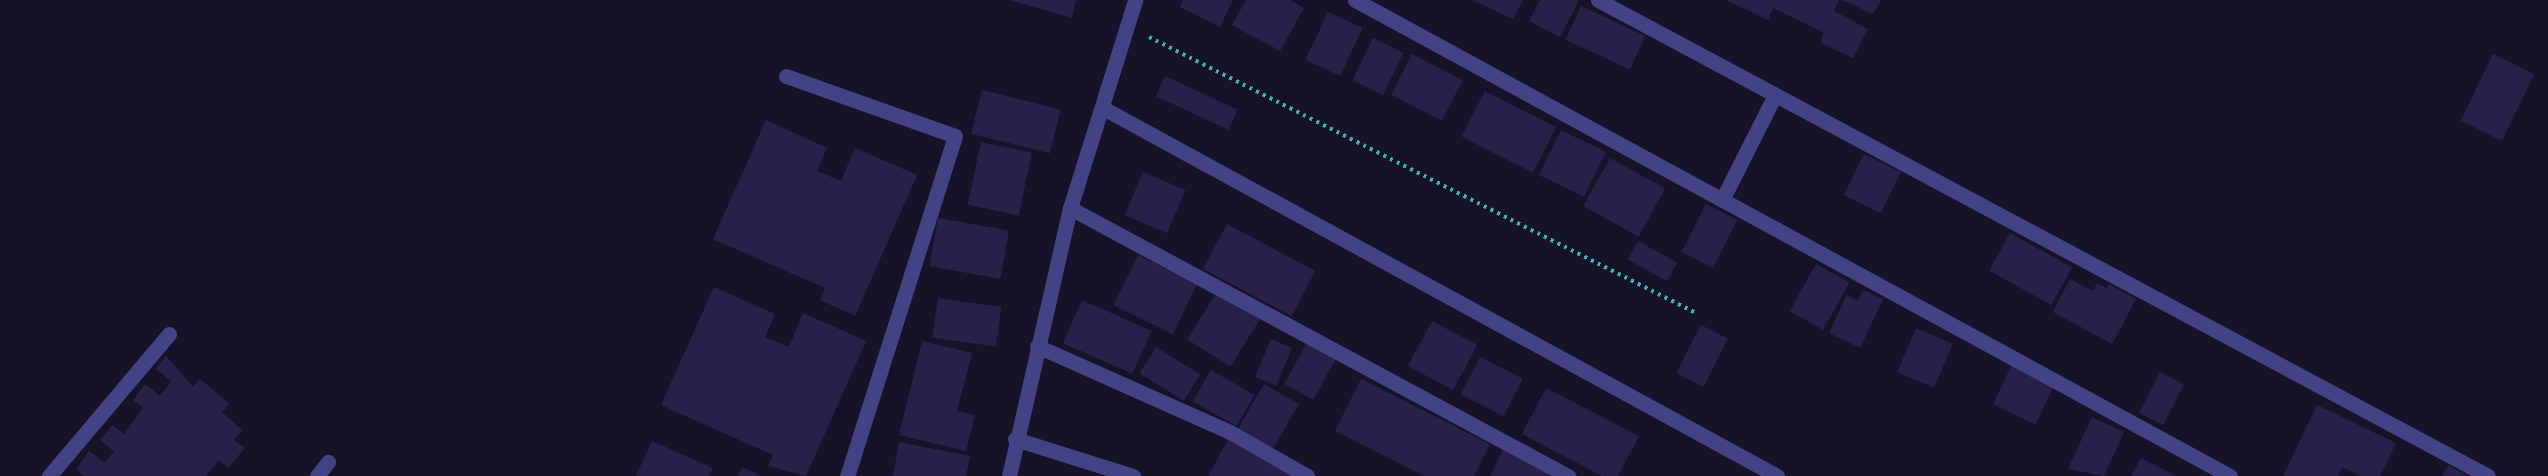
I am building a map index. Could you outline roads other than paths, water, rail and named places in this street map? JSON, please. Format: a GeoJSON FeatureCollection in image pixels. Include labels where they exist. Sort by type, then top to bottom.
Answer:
{"type":"FeatureCollection","features":[{"type":"Feature","properties":{"kind":"street"},"geometry":{"type":"LineString","coordinates":[[1009,476],[1015,439],[1070,208],[1135,0]]}},
{"type":"Feature","properties":{"kind":"street"},"geometry":{"type":"LineString","coordinates":[[1355,0],[2230,476]]}},
{"type":"Feature","properties":{"kind":"street"},"geometry":{"type":"LineString","coordinates":[[1598,0],[2488,476]]}},
{"type":"Feature","properties":{"kind":"street"},"geometry":{"type":"LineString","coordinates":[[786,76],[955,136],[848,476]]}},
{"type":"Feature","properties":{"kind":"street"},"geometry":{"type":"LineString","coordinates":[[1722,200],[1775,95]]}},
{"type":"Feature","properties":{"kind":"street"},"geometry":{"type":"LineString","coordinates":[[1102,108],[1777,476]]}},
{"type":"Feature","properties":{"kind":"street"},"geometry":{"type":"LineString","coordinates":[[1070,208],[1568,476]]}},
{"type":"Feature","properties":{"kind":"street"},"geometry":{"type":"LineString","coordinates":[[49,476],[169,334]]}},
{"type":"Feature","properties":{"kind":"street"},"geometry":{"type":"LineString","coordinates":[[1037,346],[1230,432],[1307,476]]}},
{"type":"Feature","properties":{"kind":"street"},"geometry":{"type":"LineString","coordinates":[[1015,439],[1133,476]]}},
{"type":"Feature","properties":{"kind":"street"},"geometry":{"type":"LineString","coordinates":[[316,476],[328,462]]}}]}
